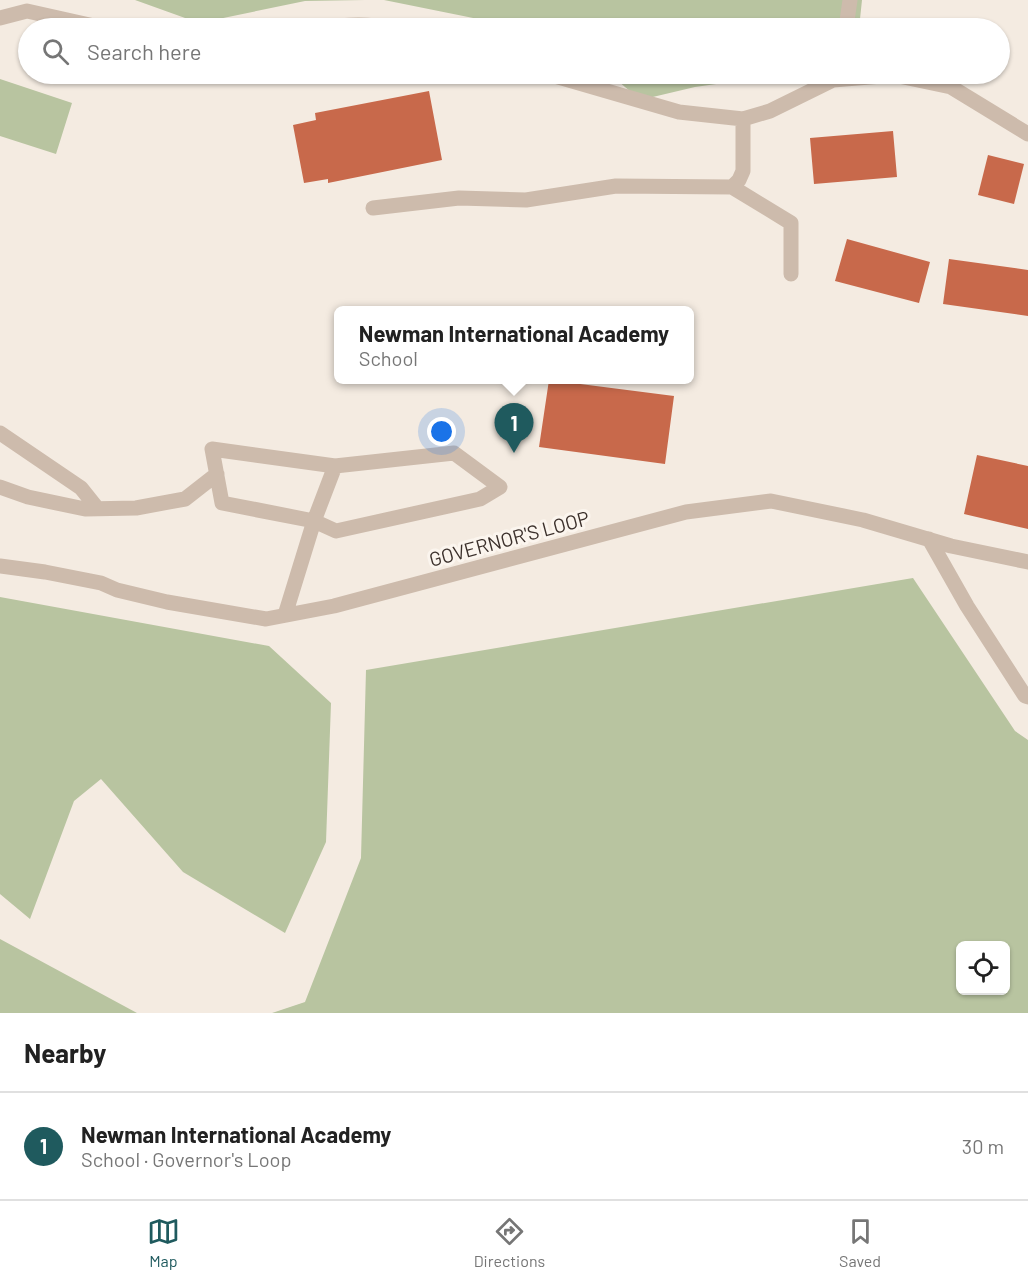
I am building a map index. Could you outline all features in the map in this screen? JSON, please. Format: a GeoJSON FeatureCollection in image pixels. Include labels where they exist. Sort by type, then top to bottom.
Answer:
{"type":"FeatureCollection","features":[{"type":"Feature","properties":{"kind":"street"},"geometry":{"type":"LineString","coordinates":[[847,18],[850,0]]}},
{"type":"Feature","properties":{"kind":"street"},"geometry":{"type":"LineString","coordinates":[[0,18],[27,11],[58,18]]}},
{"type":"Feature","properties":{"kind":"street"},"geometry":{"type":"LineString","coordinates":[[583,84],[679,112],[743,118],[770,111],[825,84]]}},
{"type":"Feature","properties":{"kind":"street"},"geometry":{"type":"LineString","coordinates":[[937,84],[951,87],[1028,134]]}},
{"type":"Feature","properties":{"kind":"street"},"geometry":{"type":"LineString","coordinates":[[732,187],[739,180],[743,171],[743,118]]}},
{"type":"Feature","properties":{"kind":"street"},"geometry":{"type":"LineString","coordinates":[[373,208],[459,198],[526,200],[616,186],[732,187],[791,223],[791,274]]}},
{"type":"Feature","properties":{"kind":"street"},"geometry":{"type":"LineString","coordinates":[[0,432],[81,488],[97,508]]}},
{"type":"Feature","properties":{"kind":"street"},"geometry":{"type":"LineString","coordinates":[[212,449],[335,466],[454,453],[500,487],[480,499],[336,531],[314,521],[222,503],[212,449]]}},
{"type":"Feature","properties":{"kind":"street"},"geometry":{"type":"LineString","coordinates":[[285,615],[314,521],[335,466]]}},
{"type":"Feature","properties":{"kind":"street"},"geometry":{"type":"LineString","coordinates":[[0,488],[28,497],[85,508],[136,508],[185,499],[217,474]]}},
{"type":"Feature","properties":{"kind":"street","name":"GOVERNOR'S LOOP"},"geometry":{"type":"LineString","coordinates":[[0,566],[101,583],[117,590],[157,600],[266,619],[334,606],[686,513],[771,501],[863,520],[951,546],[1028,562]]}},
{"type":"Feature","properties":{"kind":"street"},"geometry":{"type":"LineString","coordinates":[[929,540],[967,606],[1027,692]]}},
{"type":"Feature","properties":{"kind":"green space"},"geometry":{"type":"Polygon","coordinates":[[[135,0],[365,0],[305,1],[223,18],[185,18],[135,0]]]}},
{"type":"Feature","properties":{"kind":"green space"},"geometry":{"type":"Polygon","coordinates":[[[384,0],[862,0],[860,18],[473,18],[384,0]]]}},
{"type":"Feature","properties":{"kind":"green space"},"geometry":{"type":"Polygon","coordinates":[[[0,79],[72,103],[56,154],[0,136],[0,79]]]}},
{"type":"Feature","properties":{"kind":"green space"},"geometry":{"type":"Polygon","coordinates":[[[622,84],[716,84],[695,87],[640,100],[622,84]]]}},
{"type":"Feature","properties":{"kind":"green space"},"geometry":{"type":"Polygon","coordinates":[[[913,578],[1015,731],[1028,740],[1028,1013],[272,1013],[305,1002],[361,858],[366,670],[913,578]]]}},
{"type":"Feature","properties":{"kind":"green space"},"geometry":{"type":"Polygon","coordinates":[[[0,597],[269,646],[331,703],[326,842],[285,933],[183,872],[101,779],[74,801],[30,919],[0,894],[0,597]]]}},
{"type":"Feature","properties":{"kind":"green space"},"geometry":{"type":"Polygon","coordinates":[[[0,939],[137,1013],[0,1013],[0,939]]]}},
{"type":"Feature","properties":{"kind":"building"},"geometry":{"type":"Polygon","coordinates":[[[429,91],[442,160],[328,183],[328,179],[304,183],[293,125],[316,120],[315,113],[429,91]]]}},
{"type":"Feature","properties":{"kind":"building"},"geometry":{"type":"Polygon","coordinates":[[[893,131],[897,177],[814,184],[810,138],[893,131]]]}},
{"type":"Feature","properties":{"kind":"building"},"geometry":{"type":"Polygon","coordinates":[[[988,155],[1024,164],[1014,204],[978,195],[988,155]]]}},
{"type":"Feature","properties":{"kind":"building"},"geometry":{"type":"Polygon","coordinates":[[[847,239],[930,262],[919,303],[835,281],[847,239]]]}},
{"type":"Feature","properties":{"kind":"building"},"geometry":{"type":"Polygon","coordinates":[[[949,259],[1028,270],[1028,316],[943,304],[949,259]]]}},
{"type":"Feature","properties":{"kind":"building"},"geometry":{"type":"Polygon","coordinates":[[[548,384],[580,384],[674,396],[665,464],[539,447],[548,384]]]}},
{"type":"Feature","properties":{"kind":"building"},"geometry":{"type":"Polygon","coordinates":[[[977,455],[1028,466],[1028,529],[964,514],[977,455]]]}},
{"type":"Feature","properties":{"kind":"place","name":"Newman International Academy"},"geometry":{"type":"Point","coordinates":[514,453]}}]}
